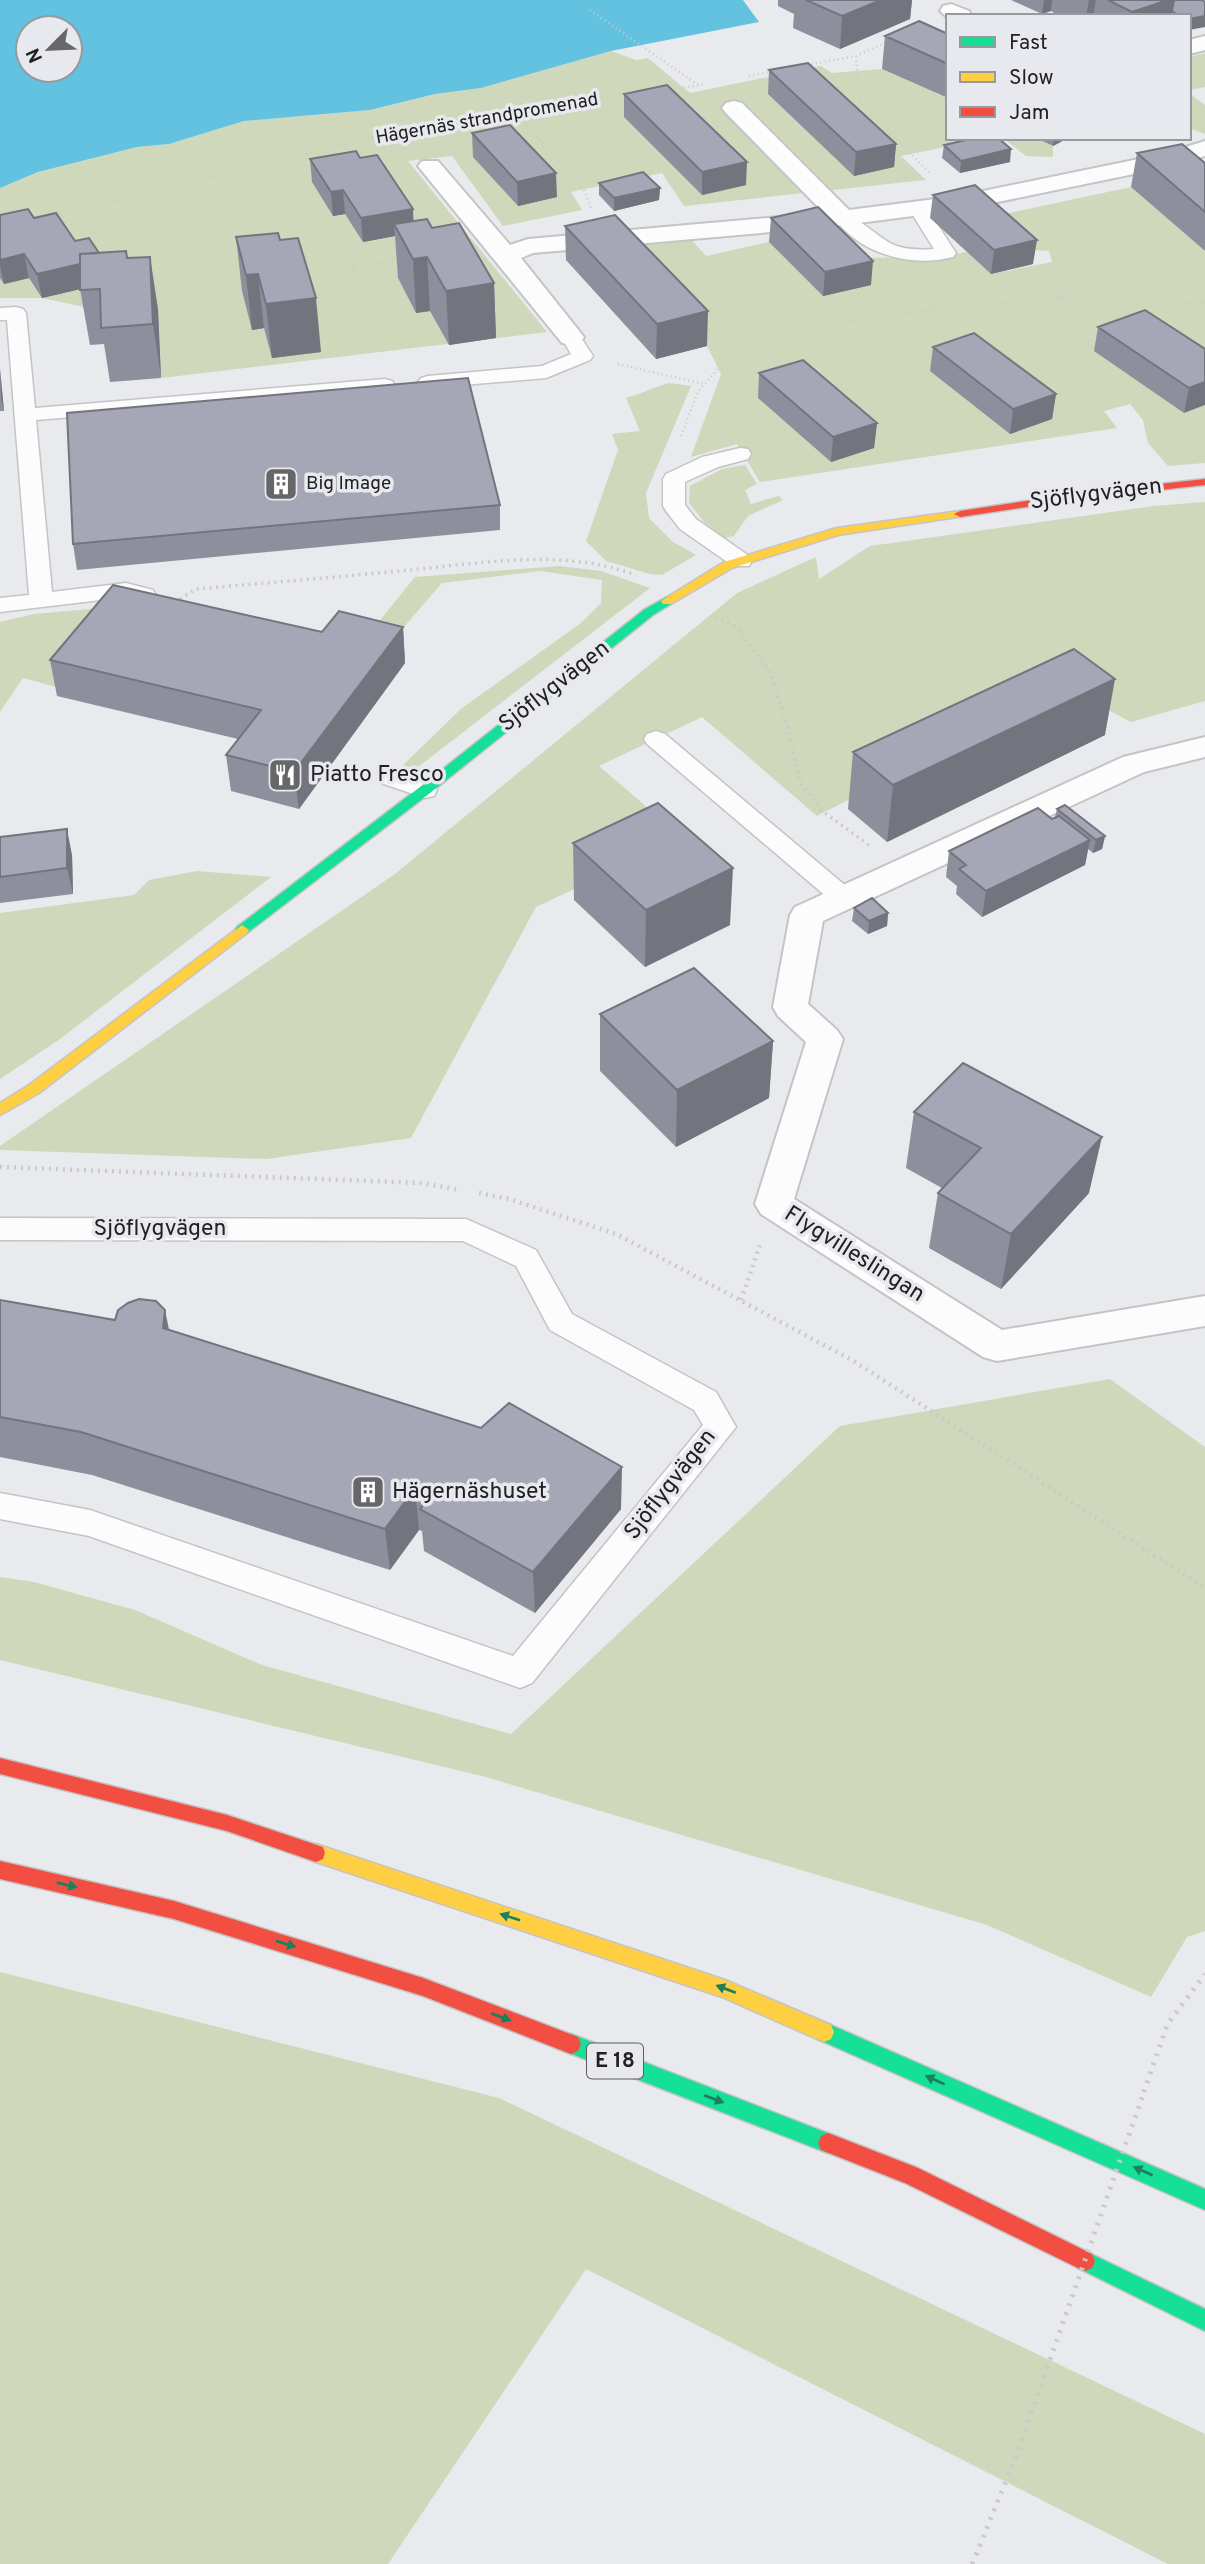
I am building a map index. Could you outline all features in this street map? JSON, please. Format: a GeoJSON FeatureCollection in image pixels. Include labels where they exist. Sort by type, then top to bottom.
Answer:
{"type":"FeatureCollection","features":[{"type":"Feature","properties":{"kind":"main road","name":"Sjöflygvägen"},"geometry":{"type":"LineString","coordinates":[[0,1110],[34,1088],[425,790],[649,612],[728,565],[837,532],[1087,495],[1205,482]]}},
{"type":"Feature","properties":{"kind":"main road"},"geometry":{"type":"LineString","coordinates":[[0,1766],[227,1823],[725,1989],[1205,2200]]}},
{"type":"Feature","properties":{"kind":"main road","name":"E 18"},"geometry":{"type":"LineString","coordinates":[[0,1870],[174,1910],[423,1987],[911,2175],[1205,2320]]}},
{"type":"Feature","properties":{"kind":"street"},"geometry":{"type":"LineString","coordinates":[[734,108],[843,218]]}},
{"type":"Feature","properties":{"kind":"street"},"geometry":{"type":"LineString","coordinates":[[506,256],[528,246],[843,218],[960,203],[1168,160],[1199,146]]}},
{"type":"Feature","properties":{"kind":"street"},"geometry":{"type":"LineString","coordinates":[[430,166],[577,346]]}},
{"type":"Feature","properties":{"kind":"street","name":"Flygvilleslingan"},"geometry":{"type":"LineString","coordinates":[[1205,747],[1134,764],[807,915],[790,1007],[825,1040],[774,1204],[997,1346],[1205,1311]]}},
{"type":"Feature","properties":{"kind":"lane"},"geometry":{"type":"LineString","coordinates":[[843,218],[872,243],[916,257],[946,253],[918,209]]}},
{"type":"Feature","properties":{"kind":"lane"},"geometry":{"type":"LineString","coordinates":[[0,314],[16,313],[41,600]]}},
{"type":"Feature","properties":{"kind":"lane"},"geometry":{"type":"LineString","coordinates":[[23,415],[546,372],[577,346]]}},
{"type":"Feature","properties":{"kind":"lane"},"geometry":{"type":"LineString","coordinates":[[740,454],[710,462],[674,479],[674,506],[688,524],[741,561]]}},
{"type":"Feature","properties":{"kind":"lane"},"geometry":{"type":"LineString","coordinates":[[0,605],[126,590],[176,602]]}},
{"type":"Feature","properties":{"kind":"lane"},"geometry":{"type":"LineString","coordinates":[[656,739],[844,898]]}},
{"type":"Feature","properties":{"kind":"lane"},"geometry":{"type":"LineString","coordinates":[[390,778],[425,790]]}},
{"type":"Feature","properties":{"kind":"lane","name":"Sjöflygvägen"},"geometry":{"type":"LineString","coordinates":[[0,1229],[466,1230],[526,1258],[561,1322],[705,1401],[720,1427],[520,1673],[90,1523],[0,1506]]}},
{"type":"Feature","properties":{"kind":"path"},"geometry":{"type":"LineString","coordinates":[[590,10],[698,85]]}},
{"type":"Feature","properties":{"kind":"path"},"geometry":{"type":"LineString","coordinates":[[804,66],[856,56],[946,18]]}},
{"type":"Feature","properties":{"kind":"path"},"geometry":{"type":"LineString","coordinates":[[856,56],[860,103],[960,203]]}},
{"type":"Feature","properties":{"kind":"path"},"geometry":{"type":"LineString","coordinates":[[738,78],[777,71]]}},
{"type":"Feature","properties":{"kind":"path"},"geometry":{"type":"LineString","coordinates":[[659,91],[711,83]]}},
{"type":"Feature","properties":{"kind":"path","name":"Hägernäs strandpromenad"},"geometry":{"type":"LineString","coordinates":[[51,217],[141,197],[398,131],[633,95]]}},
{"type":"Feature","properties":{"kind":"path"},"geometry":{"type":"LineString","coordinates":[[516,112],[584,190],[603,238]]}},
{"type":"Feature","properties":{"kind":"path"},"geometry":{"type":"LineString","coordinates":[[355,290],[353,266],[404,259]]}},
{"type":"Feature","properties":{"kind":"path"},"geometry":{"type":"LineString","coordinates":[[1058,299],[1091,266]]}},
{"type":"Feature","properties":{"kind":"path"},"geometry":{"type":"LineString","coordinates":[[916,279],[937,309]]}},
{"type":"Feature","properties":{"kind":"path"},"geometry":{"type":"LineString","coordinates":[[683,475],[676,450],[698,391],[719,368],[759,343],[835,324],[937,309],[1058,299],[1205,303]]}},
{"type":"Feature","properties":{"kind":"path"},"geometry":{"type":"LineString","coordinates":[[577,346],[705,384]]}},
{"type":"Feature","properties":{"kind":"path"},"geometry":{"type":"LineString","coordinates":[[176,602],[196,589],[571,558],[619,566],[678,595]]}},
{"type":"Feature","properties":{"kind":"path"},"geometry":{"type":"LineString","coordinates":[[738,628],[770,672],[789,731],[800,782],[821,810],[904,870]]}},
{"type":"Feature","properties":{"kind":"path"},"geometry":{"type":"LineString","coordinates":[[0,1167],[422,1183],[509,1199],[616,1234],[852,1360],[1205,1588]]}},
{"type":"Feature","properties":{"kind":"path"},"geometry":{"type":"LineString","coordinates":[[741,1300],[774,1204]]}},
{"type":"Feature","properties":{"kind":"path"},"geometry":{"type":"LineString","coordinates":[[972,2564],[1018,2451],[1167,2025],[1205,1974]]}},
{"type":"Feature","properties":{"kind":"green space"},"geometry":{"type":"Polygon","coordinates":[[[611,51],[636,60],[648,58],[690,93],[821,66],[832,73],[882,69],[946,97],[946,140],[979,140],[901,156],[926,180],[684,206],[662,173],[571,192],[582,210],[503,226],[452,156],[408,161],[547,332],[161,378],[158,311],[89,308],[42,298],[0,298],[0,188],[38,172],[137,147],[169,144],[244,121],[370,110],[435,94],[481,88],[611,51]]]}},
{"type":"Feature","properties":{"kind":"green space"},"geometry":{"type":"Polygon","coordinates":[[[1205,53],[1205,87],[1191,90],[1191,56],[1205,53]]]}},
{"type":"Feature","properties":{"kind":"green space"},"geometry":{"type":"Polygon","coordinates":[[[1191,94],[1205,105],[1205,134],[1191,129],[1191,94]]]}},
{"type":"Feature","properties":{"kind":"green space"},"geometry":{"type":"Polygon","coordinates":[[[1006,140],[1040,140],[1053,146],[1053,157],[1026,156],[1006,140]]]}},
{"type":"Feature","properties":{"kind":"green space"},"geometry":{"type":"Polygon","coordinates":[[[1131,187],[1205,251],[1205,463],[1168,466],[1148,443],[1143,420],[1130,404],[1104,411],[1117,428],[760,482],[737,444],[691,457],[721,374],[707,346],[637,243],[689,237],[706,256],[769,242],[824,296],[854,258],[934,257],[967,252],[991,274],[1052,262],[1049,251],[1017,249],[1022,242],[1021,225],[993,227],[981,219],[1131,187]]]}},
{"type":"Feature","properties":{"kind":"green space"},"geometry":{"type":"Polygon","coordinates":[[[669,383],[691,386],[646,493],[649,518],[673,542],[696,555],[662,575],[606,561],[586,541],[618,450],[612,434],[640,431],[626,398],[669,383]]]}},
{"type":"Feature","properties":{"kind":"green space"},"geometry":{"type":"Polygon","coordinates":[[[745,465],[757,484],[745,490],[751,504],[779,496],[783,500],[748,516],[734,536],[725,538],[705,523],[689,503],[690,486],[722,469],[745,465]]]}},
{"type":"Feature","properties":{"kind":"green space"},"geometry":{"type":"Polygon","coordinates":[[[1205,502],[1205,701],[1131,722],[1066,688],[817,816],[702,717],[599,766],[683,838],[536,907],[411,1138],[267,1159],[0,1150],[0,1146],[395,874],[737,593],[816,557],[819,579],[870,546],[1154,506],[1205,502]]]}},
{"type":"Feature","properties":{"kind":"green space"},"geometry":{"type":"Polygon","coordinates":[[[559,566],[601,571],[650,588],[409,774],[401,767],[462,708],[581,623],[601,603],[602,580],[540,571],[442,583],[396,636],[372,630],[415,577],[559,566]]]}},
{"type":"Feature","properties":{"kind":"green space"},"geometry":{"type":"Polygon","coordinates":[[[122,606],[64,689],[23,678],[0,712],[0,622],[34,614],[122,606]]]}},
{"type":"Feature","properties":{"kind":"green space"},"geometry":{"type":"Polygon","coordinates":[[[197,871],[271,877],[60,1039],[0,1079],[0,913],[134,895],[149,880],[197,871]]]}},
{"type":"Feature","properties":{"kind":"green space"},"geometry":{"type":"Polygon","coordinates":[[[1110,1379],[1205,1447],[1205,1931],[1187,1937],[1151,1997],[987,1925],[482,1776],[0,1660],[0,1577],[34,1582],[135,1610],[262,1665],[511,1734],[840,1426],[1110,1379]]]}},
{"type":"Feature","properties":{"kind":"green space"},"geometry":{"type":"Polygon","coordinates":[[[0,1972],[499,2098],[1205,2434],[1205,2564],[1168,2564],[586,2269],[388,2564],[0,2564],[0,1972]]]}},
{"type":"Feature","properties":{"kind":"water"},"geometry":{"type":"Polygon","coordinates":[[[0,0],[743,0],[759,22],[611,51],[481,88],[435,94],[370,110],[244,121],[169,144],[137,147],[38,172],[0,188],[0,0]]]}},
{"type":"Feature","properties":{"kind":"building"},"geometry":{"type":"Polygon","coordinates":[[[806,0],[881,0],[842,16],[806,0]]]}},
{"type":"Feature","properties":{"kind":"building"},"geometry":{"type":"Polygon","coordinates":[[[1108,0],[1168,0],[1132,12],[1108,0]]]}},
{"type":"Feature","properties":{"kind":"building"},"geometry":{"type":"Polygon","coordinates":[[[1174,0],[1205,2],[1205,16],[1191,19],[1191,14],[1176,14],[1172,11],[1174,0]]]}},
{"type":"Feature","properties":{"kind":"building"},"geometry":{"type":"Polygon","coordinates":[[[919,21],[946,33],[946,63],[885,36],[919,21]]]}},
{"type":"Feature","properties":{"kind":"building"},"geometry":{"type":"Polygon","coordinates":[[[808,63],[896,144],[856,152],[769,70],[808,63]]]}},
{"type":"Feature","properties":{"kind":"building"},"geometry":{"type":"Polygon","coordinates":[[[667,85],[747,162],[702,172],[624,94],[667,85]]]}},
{"type":"Feature","properties":{"kind":"building"},"geometry":{"type":"Polygon","coordinates":[[[510,125],[556,173],[517,182],[472,133],[510,125]]]}},
{"type":"Feature","properties":{"kind":"building"},"geometry":{"type":"Polygon","coordinates":[[[966,140],[1000,140],[1011,149],[961,161],[944,145],[966,140]]]}},
{"type":"Feature","properties":{"kind":"building"},"geometry":{"type":"Polygon","coordinates":[[[1182,144],[1205,163],[1205,212],[1137,153],[1182,144]]]}},
{"type":"Feature","properties":{"kind":"building"},"geometry":{"type":"Polygon","coordinates":[[[356,151],[360,158],[377,155],[413,209],[361,218],[343,190],[331,192],[310,159],[356,151]]]}},
{"type":"Feature","properties":{"kind":"building"},"geometry":{"type":"Polygon","coordinates":[[[643,172],[660,188],[614,198],[599,183],[643,172]]]}},
{"type":"Feature","properties":{"kind":"building"},"geometry":{"type":"Polygon","coordinates":[[[975,185],[1037,240],[994,250],[933,195],[975,185]]]}},
{"type":"Feature","properties":{"kind":"building"},"geometry":{"type":"Polygon","coordinates":[[[818,207],[873,261],[825,272],[771,218],[818,207]]]}},
{"type":"Feature","properties":{"kind":"building"},"geometry":{"type":"Polygon","coordinates":[[[28,209],[34,218],[56,213],[75,241],[89,238],[99,253],[80,254],[80,264],[37,274],[24,254],[0,260],[0,215],[28,209]]]}},
{"type":"Feature","properties":{"kind":"building"},"geometry":{"type":"Polygon","coordinates":[[[615,215],[708,311],[657,324],[565,226],[615,215]]]}},
{"type":"Feature","properties":{"kind":"building"},"geometry":{"type":"Polygon","coordinates":[[[427,219],[432,228],[459,223],[494,283],[446,291],[427,257],[413,259],[394,224],[427,219]]]}},
{"type":"Feature","properties":{"kind":"building"},"geometry":{"type":"Polygon","coordinates":[[[278,233],[280,240],[298,238],[316,298],[266,304],[258,274],[246,275],[236,237],[278,233]]]}},
{"type":"Feature","properties":{"kind":"building"},"geometry":{"type":"Polygon","coordinates":[[[126,251],[127,258],[150,257],[153,324],[101,328],[100,289],[80,290],[80,254],[126,251]]]}},
{"type":"Feature","properties":{"kind":"building"},"geometry":{"type":"Polygon","coordinates":[[[1145,310],[1205,349],[1205,382],[1189,388],[1098,327],[1145,310]]]}},
{"type":"Feature","properties":{"kind":"building"},"geometry":{"type":"Polygon","coordinates":[[[974,333],[1056,394],[1013,409],[933,347],[974,333]]]}},
{"type":"Feature","properties":{"kind":"building"},"geometry":{"type":"Polygon","coordinates":[[[803,360],[877,423],[833,437],[759,373],[803,360]]]}},
{"type":"Feature","properties":{"kind":"building","name":"Big Image"},"geometry":{"type":"Polygon","coordinates":[[[468,378],[500,505],[73,544],[67,413],[468,378]]]}},
{"type":"Feature","properties":{"kind":"building"},"geometry":{"type":"Polygon","coordinates":[[[113,585],[322,632],[339,611],[403,627],[294,772],[226,755],[261,710],[50,660],[113,585]]]}},
{"type":"Feature","properties":{"kind":"building"},"geometry":{"type":"Polygon","coordinates":[[[1074,649],[1115,679],[893,785],[853,752],[1074,649]]]}},
{"type":"Feature","properties":{"kind":"building"},"geometry":{"type":"Polygon","coordinates":[[[658,803],[733,868],[646,910],[573,843],[658,803]]]}},
{"type":"Feature","properties":{"kind":"building"},"geometry":{"type":"Polygon","coordinates":[[[1065,805],[1105,836],[1096,840],[1057,809],[1065,805]]]}},
{"type":"Feature","properties":{"kind":"building"},"geometry":{"type":"Polygon","coordinates":[[[1038,808],[1052,819],[1059,816],[1090,840],[986,891],[959,869],[966,865],[949,851],[1038,808]]]}},
{"type":"Feature","properties":{"kind":"building"},"geometry":{"type":"Polygon","coordinates":[[[67,829],[67,868],[0,877],[0,837],[67,829]]]}},
{"type":"Feature","properties":{"kind":"building"},"geometry":{"type":"Polygon","coordinates":[[[872,898],[888,913],[869,921],[854,908],[872,898]]]}},
{"type":"Feature","properties":{"kind":"building"},"geometry":{"type":"Polygon","coordinates":[[[694,968],[773,1041],[677,1090],[600,1014],[694,968]]]}},
{"type":"Feature","properties":{"kind":"building"},"geometry":{"type":"Polygon","coordinates":[[[963,1063],[1102,1137],[1011,1234],[938,1193],[981,1148],[914,1112],[963,1063]]]}},
{"type":"Feature","properties":{"kind":"building","name":"Hägernäshuset"},"geometry":{"type":"Polygon","coordinates":[[[139,1299],[156,1301],[165,1310],[163,1328],[481,1428],[509,1403],[622,1467],[533,1572],[420,1509],[435,1492],[415,1488],[385,1529],[81,1432],[0,1417],[0,1300],[115,1320],[118,1310],[139,1299]]]}},
{"type":"Feature","properties":{"kind":"traffic: fast"},"geometry":{"type":"LineString","coordinates":[[242,930],[425,790],[649,612],[667,601]]}},
{"type":"Feature","properties":{"kind":"traffic: fast"},"geometry":{"type":"LineString","coordinates":[[824,2032],[1205,2200]]}},
{"type":"Feature","properties":{"kind":"traffic: fast"},"geometry":{"type":"LineString","coordinates":[[571,2044],[828,2143]]}},
{"type":"Feature","properties":{"kind":"traffic: fast"},"geometry":{"type":"LineString","coordinates":[[1085,2261],[1205,2320]]}},
{"type":"Feature","properties":{"kind":"traffic: slow"},"geometry":{"type":"LineString","coordinates":[[667,601],[728,565],[837,532],[960,514]]}},
{"type":"Feature","properties":{"kind":"traffic: slow"},"geometry":{"type":"LineString","coordinates":[[0,1110],[34,1089],[242,930]]}},
{"type":"Feature","properties":{"kind":"traffic: slow"},"geometry":{"type":"LineString","coordinates":[[316,1853],[725,1989],[824,2032]]}},
{"type":"Feature","properties":{"kind":"traffic: jam"},"geometry":{"type":"LineString","coordinates":[[960,514],[1087,495],[1205,482]]}},
{"type":"Feature","properties":{"kind":"traffic: jam"},"geometry":{"type":"LineString","coordinates":[[0,1766],[227,1823],[316,1853]]}},
{"type":"Feature","properties":{"kind":"traffic: jam"},"geometry":{"type":"LineString","coordinates":[[0,1870],[174,1910],[423,1987],[571,2044]]}},
{"type":"Feature","properties":{"kind":"traffic: jam"},"geometry":{"type":"LineString","coordinates":[[828,2143],[911,2175],[1085,2261]]}},
{"type":"Feature","properties":{"kind":"place","name":"Big Image"},"geometry":{"type":"Point","coordinates":[281,484]}},
{"type":"Feature","properties":{"kind":"place","name":"Piatto Fresco"},"geometry":{"type":"Point","coordinates":[285,775]}},
{"type":"Feature","properties":{"kind":"place","name":"Hägernäshuset"},"geometry":{"type":"Point","coordinates":[368,1492]}}]}
